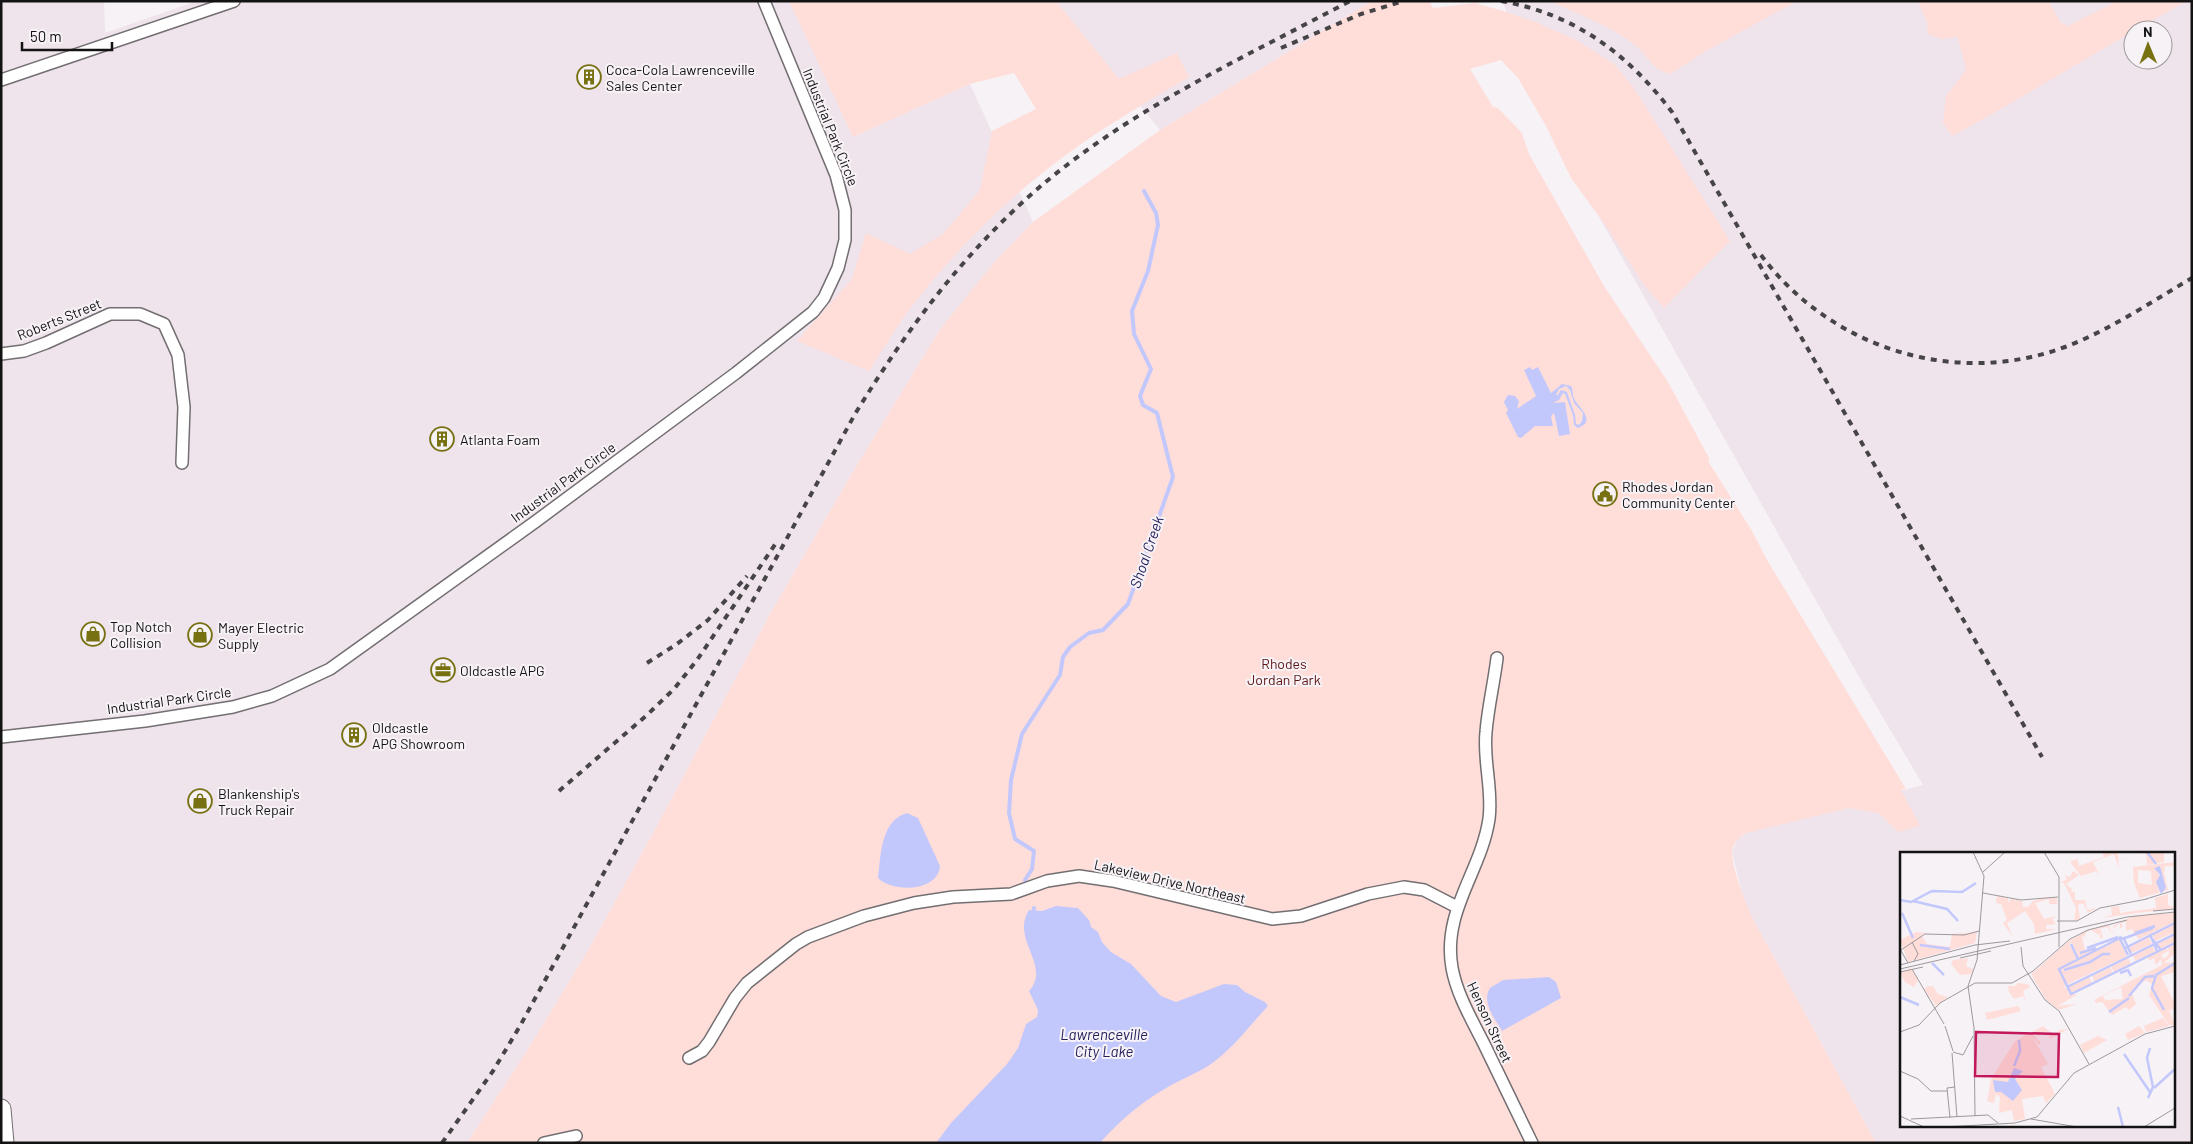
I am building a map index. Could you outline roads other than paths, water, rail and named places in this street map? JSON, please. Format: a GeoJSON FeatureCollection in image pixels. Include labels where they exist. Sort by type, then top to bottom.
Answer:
{"type":"FeatureCollection","features":[{"type":"Feature","properties":{"kind":"highway"},"geometry":{"type":"LineString","coordinates":[[1,1109],[4,1143]]}},
{"type":"Feature","properties":{"kind":"street"},"geometry":{"type":"LineString","coordinates":[[1,80],[234,1]]}},
{"type":"Feature","properties":{"kind":"street","name":"Industrial Park Circle"},"geometry":{"type":"LineString","coordinates":[[1,736],[145,721],[214,711],[272,696],[330,669],[535,522],[729,379],[813,312],[824,298],[838,268],[844,240],[845,210],[836,175],[764,1]]}},
{"type":"Feature","properties":{"kind":"street","name":"Roberts Street"},"geometry":{"type":"LineString","coordinates":[[1,354],[24,351],[46,343],[110,314],[140,314],[164,324],[178,355],[184,406],[182,463]]}},
{"type":"Feature","properties":{"kind":"street","name":"Henson Street"},"geometry":{"type":"LineString","coordinates":[[1497,658],[1486,734],[1490,792],[1488,820],[1478,855],[1457,907],[1451,941],[1451,961],[1455,979],[1471,1018],[1532,1143]]}},
{"type":"Feature","properties":{"kind":"street","name":"Lakeview Drive Northeast"},"geometry":{"type":"LineString","coordinates":[[690,1058],[702,1051],[709,1042],[746,983],[796,944],[827,929],[864,916],[914,903],[953,897],[1011,894],[1047,881],[1079,876],[1113,881],[1272,919],[1301,916],[1368,894],[1404,887],[1424,890],[1457,907]]}},
{"type":"Feature","properties":{"kind":"street"},"geometry":{"type":"LineString","coordinates":[[544,1143],[576,1136]]}},
{"type":"Feature","properties":{"kind":"water"},"geometry":{"type":"Polygon","coordinates":[[[1530,367],[1532,370],[1538,367],[1551,393],[1562,384],[1571,386],[1576,402],[1585,413],[1586,421],[1584,425],[1578,428],[1574,425],[1573,415],[1563,393],[1559,400],[1553,403],[1565,402],[1570,434],[1559,436],[1554,413],[1551,416],[1553,426],[1535,426],[1521,438],[1518,437],[1506,413],[1508,410],[1504,402],[1508,395],[1515,396],[1519,401],[1517,409],[1536,396],[1524,370],[1530,367]],[[1566,386],[1559,389],[1556,395],[1561,390],[1567,392],[1576,424],[1579,425],[1582,421],[1583,413],[1574,403],[1570,390],[1566,386]]]}},
{"type":"Feature","properties":{"kind":"water"},"geometry":{"type":"Polygon","coordinates":[[[907,813],[918,818],[940,866],[937,875],[932,881],[923,885],[904,888],[885,883],[878,878],[881,850],[887,831],[898,817],[907,813]]]}},
{"type":"Feature","properties":{"kind":"water","name":"Lawrenceville City Lake"},"geometry":{"type":"Polygon","coordinates":[[[1056,906],[1078,908],[1089,920],[1091,927],[1098,932],[1102,942],[1111,952],[1131,964],[1161,996],[1176,1002],[1224,984],[1237,985],[1245,992],[1265,1002],[1268,1006],[1223,1055],[1141,1105],[1123,1119],[1100,1143],[936,1143],[951,1123],[1007,1064],[1018,1048],[1026,1024],[1037,1017],[1038,1010],[1029,991],[1035,981],[1036,972],[1024,932],[1024,921],[1029,910],[1042,911],[1056,906]]]}},
{"type":"Feature","properties":{"kind":"water"},"geometry":{"type":"Polygon","coordinates":[[[1549,977],[1556,982],[1561,998],[1502,1031],[1488,1005],[1487,999],[1490,988],[1503,980],[1549,977]]]}},
{"type":"Feature","properties":{"kind":"waterway","name":"Shoal Creek"},"geometry":{"type":"LineString","coordinates":[[1025,880],[1032,869],[1034,851],[1015,839],[1009,813],[1011,780],[1022,734],[1060,675],[1063,657],[1070,647],[1089,633],[1103,630],[1128,604],[1173,477],[1157,413],[1143,405],[1140,396],[1151,369],[1134,334],[1132,311],[1148,271],[1158,225],[1156,213],[1144,191]]}},
{"type":"Feature","properties":{"kind":"railway"},"geometry":{"type":"LineString","coordinates":[[442,1143],[493,1071],[520,1026],[855,414],[893,355],[933,300],[976,249],[1026,199],[1101,140],[1223,67],[1350,1]]}},
{"type":"Feature","properties":{"kind":"railway"},"geometry":{"type":"LineString","coordinates":[[1281,48],[1361,14],[1404,1]]}},
{"type":"Feature","properties":{"kind":"railway"},"geometry":{"type":"LineString","coordinates":[[1501,1],[1528,7],[1553,16],[1598,40],[1637,72],[1672,112],[2042,757]]}},
{"type":"Feature","properties":{"kind":"railway"},"geometry":{"type":"LineString","coordinates":[[1761,255],[1789,287],[1822,314],[1859,336],[1898,351],[1939,360],[1981,363],[2023,359],[2065,347],[2114,324],[2192,278]]}},
{"type":"Feature","properties":{"kind":"railway"},"geometry":{"type":"LineString","coordinates":[[559,791],[647,715],[674,689],[697,660],[776,543]]}},
{"type":"Feature","properties":{"kind":"railway"},"geometry":{"type":"LineString","coordinates":[[647,663],[677,644],[708,620],[747,576]]}},
{"type":"Feature","properties":{"kind":"place","name":"Coca-Cola Lawrenceville Sales Center"},"geometry":{"type":"Point","coordinates":[589,77]}},
{"type":"Feature","properties":{"kind":"place","name":"Atlanta Foam"},"geometry":{"type":"Point","coordinates":[442,439]}},
{"type":"Feature","properties":{"kind":"place","name":"Rhodes Jordan Community Center"},"geometry":{"type":"Point","coordinates":[1605,494]}},
{"type":"Feature","properties":{"kind":"place","name":"Top Notch Collision"},"geometry":{"type":"Point","coordinates":[93,634]}},
{"type":"Feature","properties":{"kind":"place","name":"Mayer Electric Supply"},"geometry":{"type":"Point","coordinates":[200,635]}},
{"type":"Feature","properties":{"kind":"place","name":"Oldcastle APG"},"geometry":{"type":"Point","coordinates":[443,670]}},
{"type":"Feature","properties":{"kind":"place","name":"Oldcastle APG Showroom"},"geometry":{"type":"Point","coordinates":[354,735]}},
{"type":"Feature","properties":{"kind":"place","name":"Blankenship's Truck Repair"},"geometry":{"type":"Point","coordinates":[200,801]}},
{"type":"Feature","properties":{"kind":"park label","name":"Rhodes Jordan Park"},"geometry":{"type":"Point","coordinates":[1284,672]}}]}
